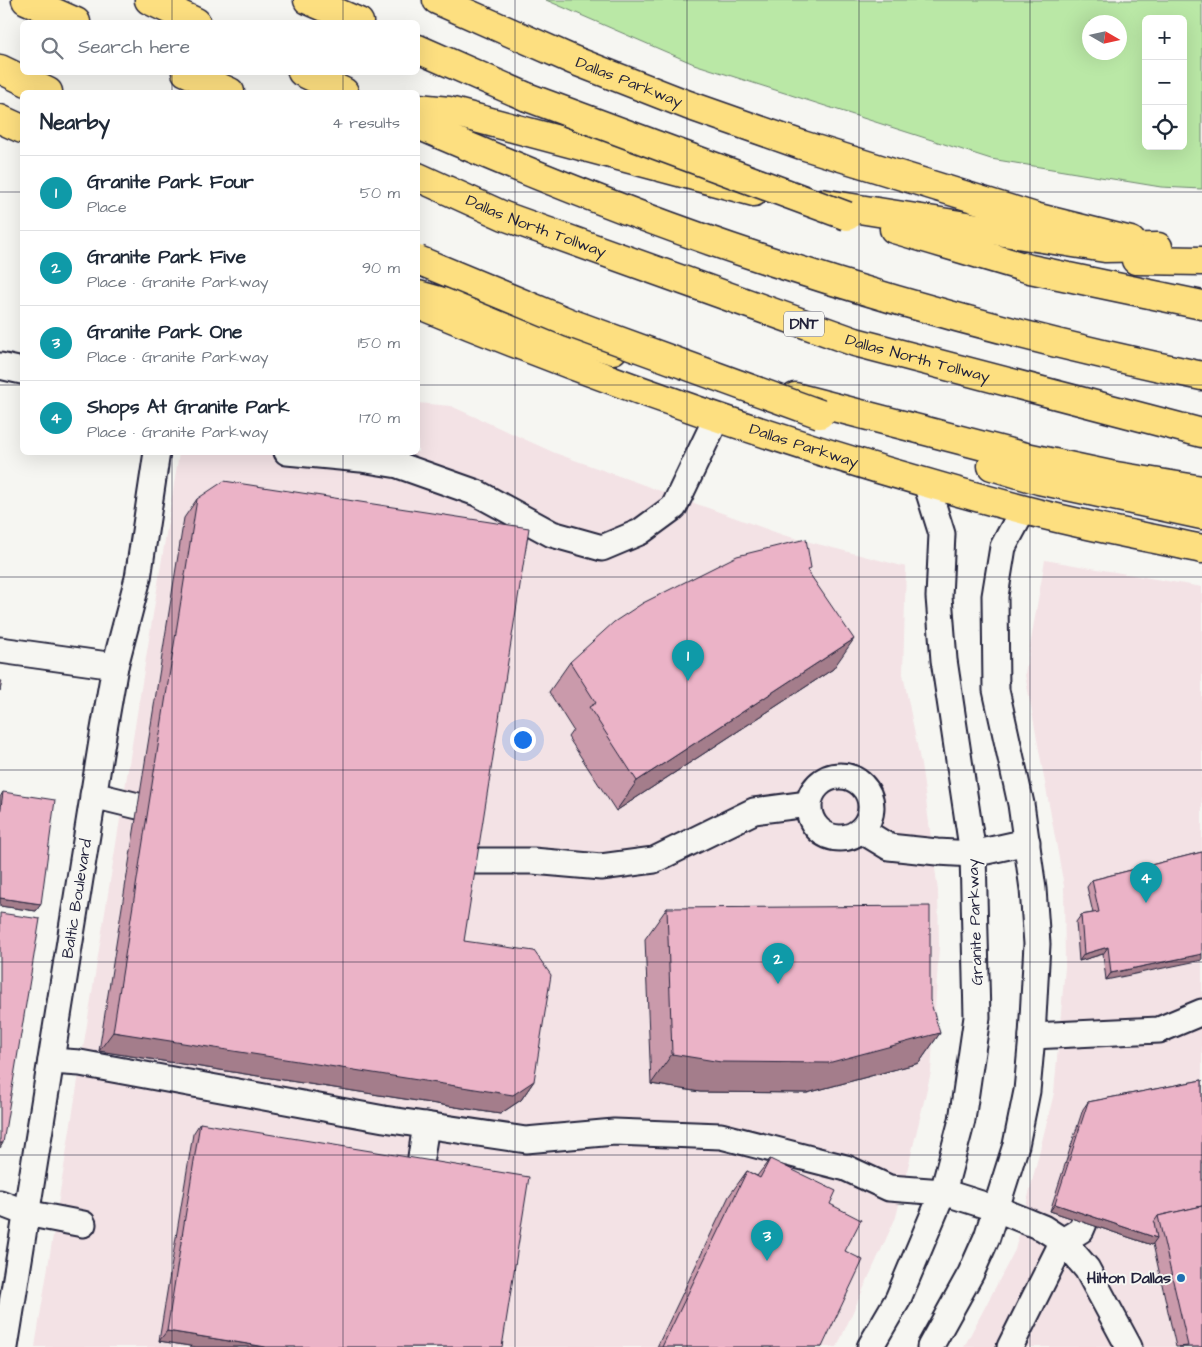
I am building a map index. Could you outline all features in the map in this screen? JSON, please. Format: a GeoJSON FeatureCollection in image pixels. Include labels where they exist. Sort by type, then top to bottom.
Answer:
{"type":"FeatureCollection","features":[{"type":"Feature","properties":{"kind":"main road"},"geometry":{"type":"LineString","coordinates":[[26,0],[71,20]]}},
{"type":"Feature","properties":{"kind":"main road"},"geometry":{"type":"LineString","coordinates":[[149,0],[192,20]]}},
{"type":"Feature","properties":{"kind":"main road"},"geometry":{"type":"LineString","coordinates":[[308,0],[354,20]]}},
{"type":"Feature","properties":{"kind":"main road","name":"Dallas Parkway"},"geometry":{"type":"LineString","coordinates":[[437,0],[573,60],[688,105],[802,145],[1035,218],[1202,259]]}},
{"type":"Feature","properties":{"kind":"main road"},"geometry":{"type":"LineString","coordinates":[[420,50],[527,97],[847,216],[1030,269],[1202,305]]}},
{"type":"Feature","properties":{"kind":"main road"},"geometry":{"type":"LineString","coordinates":[[0,69],[44,90]]}},
{"type":"Feature","properties":{"kind":"main road"},"geometry":{"type":"LineString","coordinates":[[193,75],[226,90]]}},
{"type":"Feature","properties":{"kind":"main road"},"geometry":{"type":"LineString","coordinates":[[308,75],[340,90]]}},
{"type":"Feature","properties":{"kind":"main road"},"geometry":{"type":"LineString","coordinates":[[420,108],[449,111],[756,193],[1105,248],[1158,247]]}},
{"type":"Feature","properties":{"kind":"main road"},"geometry":{"type":"LineString","coordinates":[[0,119],[20,129]]}},
{"type":"Feature","properties":{"kind":"main road"},"geometry":{"type":"LineString","coordinates":[[420,126],[571,189],[757,257],[856,288],[1081,350],[1202,376]]}},
{"type":"Feature","properties":{"kind":"main road","name":"Dallas North Tollway"},"geometry":{"type":"LineString","coordinates":[[420,178],[504,216],[856,342],[1202,433]]}},
{"type":"Feature","properties":{"kind":"main road"},"geometry":{"type":"LineString","coordinates":[[847,216],[944,236],[1041,250],[1122,259],[1202,259]]}},
{"type":"Feature","properties":{"kind":"main road"},"geometry":{"type":"LineString","coordinates":[[420,261],[570,323],[820,414],[1039,480],[1202,515]]}},
{"type":"Feature","properties":{"kind":"main road"},"geometry":{"type":"LineString","coordinates":[[420,296],[627,354],[1026,457],[1110,475],[1202,490]]}},
{"type":"Feature","properties":{"kind":"main road","name":"Dallas Parkway"},"geometry":{"type":"LineString","coordinates":[[420,305],[500,339],[772,437],[1022,510],[1202,549]]}},
{"type":"Feature","properties":{"kind":"street"},"geometry":{"type":"LineString","coordinates":[[0,366],[20,371]]}},
{"type":"Feature","properties":{"kind":"street"},"geometry":{"type":"LineString","coordinates":[[324,455],[398,464],[477,493],[552,534],[602,548],[640,532],[674,508],[717,417]]}},
{"type":"Feature","properties":{"kind":"street","name":"Baltic Boulevard"},"geometry":{"type":"LineString","coordinates":[[5,1347],[93,795],[115,666],[138,578],[157,455]]}},
{"type":"Feature","properties":{"kind":"street","name":"Granite Parkway"},"geometry":{"type":"LineString","coordinates":[[870,1347],[898,1299],[943,1192],[962,1120],[972,1065],[977,1017],[973,854],[944,660],[939,597],[942,534],[926,483]]}},
{"type":"Feature","properties":{"kind":"street"},"geometry":{"type":"LineString","coordinates":[[930,1347],[971,1273],[997,1209],[1016,1144],[1027,1091],[1037,944],[1027,842],[996,690],[995,596],[1004,547],[1022,510]]}},
{"type":"Feature","properties":{"kind":"street"},"geometry":{"type":"LineString","coordinates":[[0,650],[115,666]]}},
{"type":"Feature","properties":{"kind":"street"},"geometry":{"type":"LineString","coordinates":[[833,776],[852,778],[864,787],[871,800],[871,811],[861,830],[841,839],[825,834],[813,824],[808,804],[816,786],[824,779],[833,776]]}},
{"type":"Feature","properties":{"kind":"street"},"geometry":{"type":"LineString","coordinates":[[93,795],[138,806]]}},
{"type":"Feature","properties":{"kind":"street"},"geometry":{"type":"LineString","coordinates":[[466,861],[533,861],[601,867],[654,860],[754,811],[808,804]]}},
{"type":"Feature","properties":{"kind":"street"},"geometry":{"type":"LineString","coordinates":[[861,830],[889,847],[973,854],[1027,842]]}},
{"type":"Feature","properties":{"kind":"street"},"geometry":{"type":"LineString","coordinates":[[1032,1036],[1159,1030],[1202,1012]]}},
{"type":"Feature","properties":{"kind":"street"},"geometry":{"type":"LineString","coordinates":[[51,1060],[80,1063],[426,1125],[526,1140],[614,1132],[721,1136],[846,1168],[889,1188],[943,1192],[997,1209],[1043,1228],[1063,1241],[1087,1269],[1129,1347]]}},
{"type":"Feature","properties":{"kind":"street"},"geometry":{"type":"LineString","coordinates":[[419,1170],[426,1125]]}},
{"type":"Feature","properties":{"kind":"street"},"geometry":{"type":"LineString","coordinates":[[0,1202],[26,1213],[84,1224]]}},
{"type":"Feature","properties":{"kind":"street"},"geometry":{"type":"LineString","coordinates":[[1010,1347],[1063,1241],[1081,1230],[1084,1223]]}},
{"type":"Feature","properties":{"kind":"shaded area"},"geometry":{"type":"Polygon","coordinates":[[[420,403],[451,406],[555,453],[783,535],[906,567],[903,674],[922,770],[938,891],[939,947],[931,1072],[896,1217],[837,1347],[35,1347],[179,455],[420,455],[420,403]]]}},
{"type":"Feature","properties":{"kind":"shaded area"},"geometry":{"type":"Polygon","coordinates":[[[1045,560],[1202,587],[1202,1347],[964,1347],[1015,1250],[1054,1093],[1065,967],[1064,886],[1025,674],[1045,560]]]}},
{"type":"Feature","properties":{"kind":"green space"},"geometry":{"type":"Polygon","coordinates":[[[546,0],[1202,0],[1202,189],[1161,187],[991,159],[694,64],[546,0]]]}},
{"type":"Feature","properties":{"kind":"building"},"geometry":{"type":"Polygon","coordinates":[[[224,481],[529,528],[464,941],[534,951],[551,975],[534,1081],[513,1095],[113,1032],[197,499],[224,481]]]}},
{"type":"Feature","properties":{"kind":"building"},"geometry":{"type":"Polygon","coordinates":[[[806,539],[811,568],[807,570],[854,639],[637,781],[589,707],[596,703],[570,662],[614,622],[643,603],[737,556],[806,539]]]}},
{"type":"Feature","properties":{"kind":"building"},"geometry":{"type":"Polygon","coordinates":[[[3,792],[55,800],[41,904],[0,898],[0,815],[3,792]]]}},
{"type":"Feature","properties":{"kind":"building"},"geometry":{"type":"Polygon","coordinates":[[[1202,852],[1202,954],[1111,973],[1108,947],[1084,954],[1081,915],[1099,912],[1092,880],[1202,852]]]}},
{"type":"Feature","properties":{"kind":"building"},"geometry":{"type":"Polygon","coordinates":[[[930,906],[930,1000],[940,1033],[828,1063],[721,1062],[672,1054],[667,908],[930,906]]]}},
{"type":"Feature","properties":{"kind":"building"},"geometry":{"type":"Polygon","coordinates":[[[0,913],[40,919],[3,1143],[0,1143],[0,913]]]}},
{"type":"Feature","properties":{"kind":"building"},"geometry":{"type":"Polygon","coordinates":[[[1202,1080],[1202,1206],[1158,1216],[1154,1222],[1157,1238],[1055,1204],[1088,1102],[1202,1080]]]}},
{"type":"Feature","properties":{"kind":"building"},"geometry":{"type":"Polygon","coordinates":[[[200,1123],[529,1177],[502,1347],[266,1347],[167,1331],[200,1123]]]}},
{"type":"Feature","properties":{"kind":"building"},"geometry":{"type":"Polygon","coordinates":[[[770,1159],[836,1191],[830,1204],[861,1220],[845,1251],[863,1260],[822,1347],[662,1347],[747,1171],[760,1178],[770,1159]]]}},
{"type":"Feature","properties":{"kind":"building","name":"Hilton Dallas"},"geometry":{"type":"Polygon","coordinates":[[[1202,1206],[1202,1347],[1179,1347],[1188,1346],[1158,1216],[1202,1206]]]}},
{"type":"Feature","properties":{"kind":"place","name":"Granite Park Four"},"geometry":{"type":"Point","coordinates":[688,681]}},
{"type":"Feature","properties":{"kind":"place","name":"Shops At Granite Park"},"geometry":{"type":"Point","coordinates":[1146,903]}},
{"type":"Feature","properties":{"kind":"place","name":"Granite Park Five"},"geometry":{"type":"Point","coordinates":[778,984]}},
{"type":"Feature","properties":{"kind":"place","name":"Granite Park One"},"geometry":{"type":"Point","coordinates":[767,1261]}},
{"type":"Feature","properties":{"kind":"place","name":"Hilton Dallas"},"geometry":{"type":"Point","coordinates":[1181,1278]}}]}
